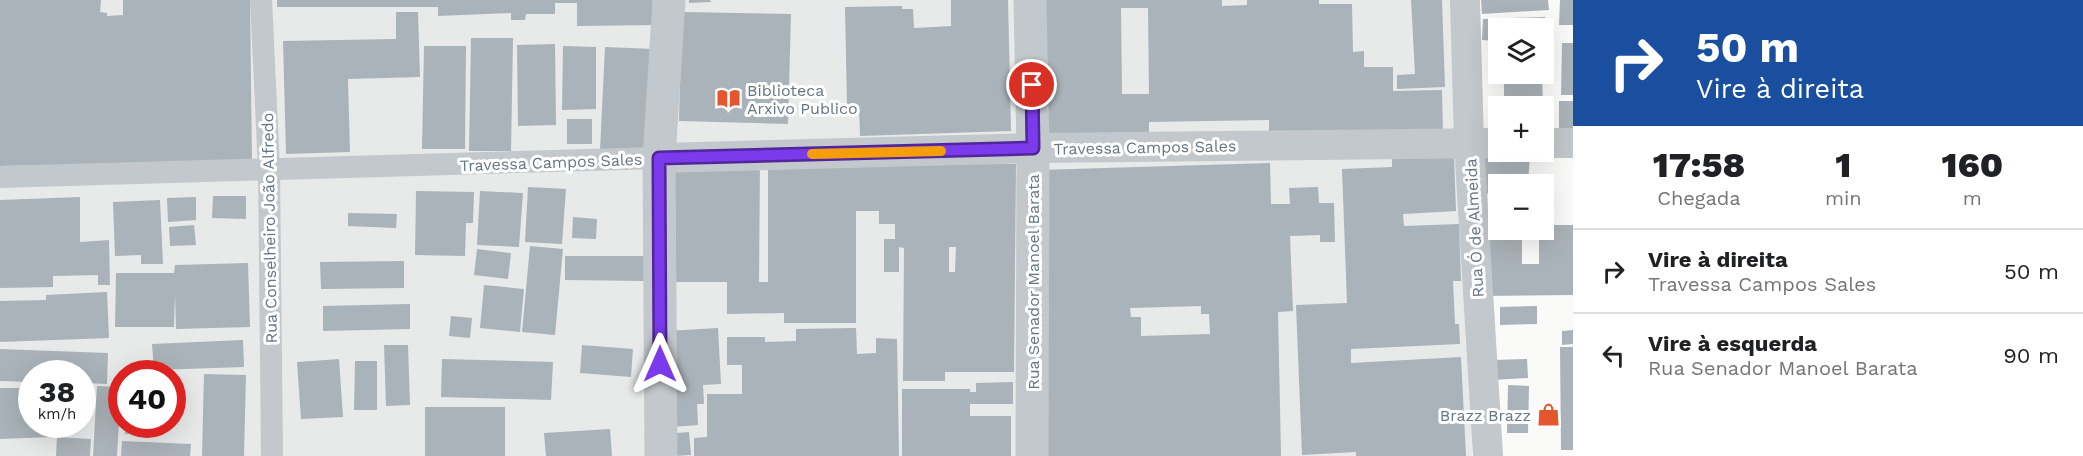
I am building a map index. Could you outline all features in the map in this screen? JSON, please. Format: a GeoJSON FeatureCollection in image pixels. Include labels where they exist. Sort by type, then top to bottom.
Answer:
{"type":"FeatureCollection","features":[{"type":"Feature","properties":{"kind":"street","name":"Rua Conselheiro João Alfredo"},"geometry":{"type":"LineString","coordinates":[[261,0],[269,169],[272,456]]}},
{"type":"Feature","properties":{"kind":"street"},"geometry":{"type":"LineString","coordinates":[[661,456],[659,158],[669,0]]}},
{"type":"Feature","properties":{"kind":"street","name":"Rua Senador Manoel Barata"},"geometry":{"type":"LineString","coordinates":[[1030,0],[1033,148],[1032,456]]}},
{"type":"Feature","properties":{"kind":"street","name":"Rua Ó de Almeida"},"geometry":{"type":"LineString","coordinates":[[1466,0],[1469,143],[1488,456]]}},
{"type":"Feature","properties":{"kind":"street","name":"Travessa Campos Sales"},"geometry":{"type":"LineString","coordinates":[[0,177],[1033,148],[1488,143]]}},
{"type":"Feature","properties":{"kind":"street"},"geometry":{"type":"LineString","coordinates":[[1554,143],[1573,143]]}},
{"type":"Feature","properties":{"kind":"shaded area"},"geometry":{"type":"Polygon","coordinates":[[[0,0],[1465,0],[1469,143],[1472,456],[0,456],[0,0]]]}},
{"type":"Feature","properties":{"kind":"building"},"geometry":{"type":"Polygon","coordinates":[[[0,0],[101,0],[100,12],[107,13],[107,16],[123,15],[123,0],[250,0],[252,162],[0,166],[0,0]]]}},
{"type":"Feature","properties":{"kind":"building"},"geometry":{"type":"Polygon","coordinates":[[[277,0],[655,0],[656,25],[577,26],[577,3],[555,3],[555,14],[526,14],[525,20],[511,20],[511,13],[438,16],[438,7],[277,7],[277,0]]]}},
{"type":"Feature","properties":{"kind":"building"},"geometry":{"type":"Polygon","coordinates":[[[689,0],[710,0],[711,2],[689,3],[689,0]]]}},
{"type":"Feature","properties":{"kind":"building"},"geometry":{"type":"Polygon","coordinates":[[[951,0],[1008,0],[1011,131],[860,136],[859,105],[847,106],[845,7],[902,6],[902,9],[913,9],[914,28],[951,26],[951,0]]]}},
{"type":"Feature","properties":{"kind":"building"},"geometry":{"type":"Polygon","coordinates":[[[1032,0],[1222,0],[1222,6],[1247,5],[1247,0],[1319,0],[1319,4],[1352,4],[1353,52],[1364,51],[1364,67],[1393,67],[1393,91],[1442,90],[1443,134],[1269,137],[1269,120],[1149,122],[1149,138],[1034,140],[1032,0]],[[1121,8],[1122,94],[1149,94],[1148,8],[1121,8]]]}},
{"type":"Feature","properties":{"kind":"building"},"geometry":{"type":"Polygon","coordinates":[[[1411,0],[1442,0],[1445,87],[1397,89],[1397,75],[1415,74],[1411,0]]]}},
{"type":"Feature","properties":{"kind":"building"},"geometry":{"type":"Polygon","coordinates":[[[1481,0],[1548,0],[1549,10],[1482,14],[1481,0]]]}},
{"type":"Feature","properties":{"kind":"building"},"geometry":{"type":"Polygon","coordinates":[[[1560,0],[1573,0],[1573,25],[1559,25],[1560,0]]]}},
{"type":"Feature","properties":{"kind":"building"},"geometry":{"type":"Polygon","coordinates":[[[396,12],[418,12],[420,77],[348,79],[350,152],[286,154],[283,41],[396,39],[396,12]]]}},
{"type":"Feature","properties":{"kind":"building"},"geometry":{"type":"Polygon","coordinates":[[[682,12],[791,14],[788,124],[679,121],[682,12]]]}},
{"type":"Feature","properties":{"kind":"building"},"geometry":{"type":"Polygon","coordinates":[[[1483,19],[1488,19],[1488,40],[1482,40],[1483,19]]]}},
{"type":"Feature","properties":{"kind":"building"},"geometry":{"type":"Polygon","coordinates":[[[471,38],[513,38],[511,151],[469,151],[471,38]]]}},
{"type":"Feature","properties":{"kind":"building"},"geometry":{"type":"Polygon","coordinates":[[[1562,43],[1573,43],[1573,95],[1561,95],[1562,43]]]}},
{"type":"Feature","properties":{"kind":"building"},"geometry":{"type":"Polygon","coordinates":[[[555,44],[556,125],[518,126],[517,45],[555,44]]]}},
{"type":"Feature","properties":{"kind":"building"},"geometry":{"type":"Polygon","coordinates":[[[424,46],[466,46],[465,149],[422,149],[424,46]]]}},
{"type":"Feature","properties":{"kind":"building"},"geometry":{"type":"Polygon","coordinates":[[[563,46],[596,47],[596,109],[562,110],[563,46]]]}},
{"type":"Feature","properties":{"kind":"building"},"geometry":{"type":"Polygon","coordinates":[[[605,47],[654,49],[650,152],[600,150],[605,47]]]}},
{"type":"Feature","properties":{"kind":"building"},"geometry":{"type":"Polygon","coordinates":[[[1504,84],[1542,84],[1543,96],[1504,96],[1504,84]]]}},
{"type":"Feature","properties":{"kind":"building"},"geometry":{"type":"Polygon","coordinates":[[[1559,101],[1573,101],[1573,128],[1559,128],[1559,101]]]}},
{"type":"Feature","properties":{"kind":"building"},"geometry":{"type":"Polygon","coordinates":[[[567,119],[592,119],[592,144],[567,144],[567,119]]]}},
{"type":"Feature","properties":{"kind":"building"},"geometry":{"type":"Polygon","coordinates":[[[1483,153],[1488,153],[1488,162],[1530,162],[1529,174],[1488,174],[1488,193],[1480,193],[1483,153]]]}},
{"type":"Feature","properties":{"kind":"building"},"geometry":{"type":"Polygon","coordinates":[[[1454,156],[1456,211],[1403,214],[1404,226],[1459,224],[1461,281],[1453,281],[1455,324],[1459,324],[1460,344],[1351,349],[1351,363],[1461,357],[1466,456],[1356,456],[1356,452],[1302,455],[1296,305],[1347,303],[1342,169],[1392,167],[1392,159],[1454,156]]]}},
{"type":"Feature","properties":{"kind":"building"},"geometry":{"type":"Polygon","coordinates":[[[664,159],[760,160],[759,282],[768,282],[768,165],[1016,164],[1014,372],[945,372],[945,381],[903,381],[904,248],[899,247],[899,272],[884,272],[884,239],[895,239],[895,224],[879,224],[879,211],[856,211],[856,323],[784,323],[784,313],[727,314],[727,282],[664,282],[664,159]],[[949,247],[949,272],[955,272],[956,247],[949,247]]]}},
{"type":"Feature","properties":{"kind":"building"},"geometry":{"type":"Polygon","coordinates":[[[1270,163],[1271,204],[1290,204],[1289,188],[1318,187],[1319,203],[1334,203],[1335,242],[1320,242],[1320,235],[1290,236],[1293,311],[1278,312],[1281,456],[1046,456],[1039,170],[1270,163]],[[1201,306],[1130,308],[1131,317],[1141,317],[1141,336],[1210,334],[1209,314],[1201,314],[1201,306]]]}},
{"type":"Feature","properties":{"kind":"building"},"geometry":{"type":"Polygon","coordinates":[[[528,187],[566,189],[562,244],[525,242],[528,187]]]}},
{"type":"Feature","properties":{"kind":"building"},"geometry":{"type":"Polygon","coordinates":[[[416,191],[474,192],[473,223],[466,223],[465,256],[415,255],[416,191]]]}},
{"type":"Feature","properties":{"kind":"building"},"geometry":{"type":"Polygon","coordinates":[[[480,191],[523,193],[519,247],[477,245],[480,191]]]}},
{"type":"Feature","properties":{"kind":"building"},"geometry":{"type":"Polygon","coordinates":[[[213,196],[246,196],[246,219],[212,218],[213,196]]]}},
{"type":"Feature","properties":{"kind":"building"},"geometry":{"type":"Polygon","coordinates":[[[80,197],[80,242],[109,240],[110,285],[98,285],[98,275],[53,276],[53,287],[0,288],[0,200],[80,197]]]}},
{"type":"Feature","properties":{"kind":"building"},"geometry":{"type":"Polygon","coordinates":[[[196,197],[196,220],[168,222],[167,198],[196,197]]]}},
{"type":"Feature","properties":{"kind":"building"},"geometry":{"type":"Polygon","coordinates":[[[160,200],[163,264],[141,264],[141,255],[115,256],[113,202],[160,200]]]}},
{"type":"Feature","properties":{"kind":"building"},"geometry":{"type":"Polygon","coordinates":[[[348,213],[397,214],[396,228],[348,226],[348,213]]]}},
{"type":"Feature","properties":{"kind":"building"},"geometry":{"type":"Polygon","coordinates":[[[573,217],[597,219],[596,239],[572,238],[573,217]]]}},
{"type":"Feature","properties":{"kind":"building"},"geometry":{"type":"Polygon","coordinates":[[[194,225],[196,245],[170,246],[169,227],[194,225]]]}},
{"type":"Feature","properties":{"kind":"building"},"geometry":{"type":"Polygon","coordinates":[[[1554,225],[1573,225],[1573,295],[1483,296],[1483,233],[1488,233],[1488,240],[1522,240],[1522,264],[1539,264],[1539,240],[1554,240],[1554,225]]]}},
{"type":"Feature","properties":{"kind":"building"},"geometry":{"type":"Polygon","coordinates":[[[530,246],[563,249],[555,335],[522,332],[530,246]]]}},
{"type":"Feature","properties":{"kind":"building"},"geometry":{"type":"Polygon","coordinates":[[[477,249],[511,253],[508,279],[474,275],[477,249]]]}},
{"type":"Feature","properties":{"kind":"building"},"geometry":{"type":"Polygon","coordinates":[[[565,256],[644,256],[644,281],[565,280],[565,256]]]}},
{"type":"Feature","properties":{"kind":"building"},"geometry":{"type":"Polygon","coordinates":[[[404,261],[404,288],[321,289],[320,262],[404,261]]]}},
{"type":"Feature","properties":{"kind":"building"},"geometry":{"type":"Polygon","coordinates":[[[248,263],[250,327],[176,329],[175,293],[174,327],[115,327],[116,273],[174,273],[175,265],[248,263]]]}},
{"type":"Feature","properties":{"kind":"building"},"geometry":{"type":"Polygon","coordinates":[[[484,285],[524,289],[520,332],[480,328],[484,285]]]}},
{"type":"Feature","properties":{"kind":"building"},"geometry":{"type":"Polygon","coordinates":[[[107,292],[109,338],[0,342],[0,301],[46,300],[46,295],[107,292]]]}},
{"type":"Feature","properties":{"kind":"building"},"geometry":{"type":"Polygon","coordinates":[[[410,304],[410,329],[323,331],[323,306],[410,304]]]}},
{"type":"Feature","properties":{"kind":"building"},"geometry":{"type":"Polygon","coordinates":[[[1537,306],[1537,324],[1500,325],[1500,307],[1537,306]]]}},
{"type":"Feature","properties":{"kind":"building"},"geometry":{"type":"Polygon","coordinates":[[[451,316],[472,318],[470,338],[449,336],[451,316]]]}},
{"type":"Feature","properties":{"kind":"building"},"geometry":{"type":"Polygon","coordinates":[[[718,328],[721,384],[703,385],[704,404],[697,404],[698,425],[671,427],[666,331],[718,328]]]}},
{"type":"Feature","properties":{"kind":"building"},"geometry":{"type":"Polygon","coordinates":[[[856,328],[857,354],[876,353],[876,338],[897,339],[899,456],[694,456],[694,438],[707,437],[707,394],[742,394],[742,365],[727,365],[727,337],[765,337],[765,342],[796,341],[796,329],[856,328]]]}},
{"type":"Feature","properties":{"kind":"building"},"geometry":{"type":"Polygon","coordinates":[[[1573,330],[1573,344],[1562,345],[1562,331],[1573,330]]]}},
{"type":"Feature","properties":{"kind":"building"},"geometry":{"type":"Polygon","coordinates":[[[243,340],[244,367],[186,369],[186,360],[153,360],[152,344],[243,340]]]}},
{"type":"Feature","properties":{"kind":"building"},"geometry":{"type":"Polygon","coordinates":[[[384,345],[408,345],[410,405],[386,406],[384,345]]]}},
{"type":"Feature","properties":{"kind":"building"},"geometry":{"type":"Polygon","coordinates":[[[582,345],[633,349],[631,377],[580,373],[582,345]]]}},
{"type":"Feature","properties":{"kind":"building"},"geometry":{"type":"Polygon","coordinates":[[[1560,347],[1573,347],[1573,450],[1561,450],[1560,347]]]}},
{"type":"Feature","properties":{"kind":"building"},"geometry":{"type":"Polygon","coordinates":[[[0,349],[108,353],[107,384],[96,384],[96,360],[18,360],[18,382],[0,381],[0,349]]]}},
{"type":"Feature","properties":{"kind":"building"},"geometry":{"type":"Polygon","coordinates":[[[339,359],[343,417],[301,419],[297,362],[339,359]]]}},
{"type":"Feature","properties":{"kind":"building"},"geometry":{"type":"Polygon","coordinates":[[[442,359],[553,362],[551,400],[441,397],[442,359]]]}},
{"type":"Feature","properties":{"kind":"building"},"geometry":{"type":"Polygon","coordinates":[[[1527,359],[1528,378],[1493,380],[1493,360],[1527,359]]]}},
{"type":"Feature","properties":{"kind":"building"},"geometry":{"type":"Polygon","coordinates":[[[355,361],[377,361],[377,410],[354,410],[355,361]]]}},
{"type":"Feature","properties":{"kind":"building"},"geometry":{"type":"Polygon","coordinates":[[[204,374],[246,375],[244,456],[202,456],[204,374]]]}},
{"type":"Feature","properties":{"kind":"building"},"geometry":{"type":"Polygon","coordinates":[[[1013,382],[1013,404],[970,404],[970,416],[1011,416],[1011,456],[902,456],[902,389],[970,389],[970,392],[976,392],[976,383],[1013,382]]]}},
{"type":"Feature","properties":{"kind":"building"},"geometry":{"type":"Polygon","coordinates":[[[1508,385],[1529,386],[1528,433],[1507,433],[1508,385]]]}},
{"type":"Feature","properties":{"kind":"building"},"geometry":{"type":"Polygon","coordinates":[[[97,386],[108,386],[108,438],[118,438],[117,456],[93,456],[94,438],[96,438],[97,386]]]}},
{"type":"Feature","properties":{"kind":"building"},"geometry":{"type":"Polygon","coordinates":[[[0,388],[18,388],[18,438],[26,438],[0,439],[0,388]]]}},
{"type":"Feature","properties":{"kind":"building"},"geometry":{"type":"Polygon","coordinates":[[[425,407],[505,407],[505,456],[425,456],[425,407]]]}},
{"type":"Feature","properties":{"kind":"building"},"geometry":{"type":"Polygon","coordinates":[[[610,429],[612,456],[546,456],[544,433],[610,429]]]}},
{"type":"Feature","properties":{"kind":"building"},"geometry":{"type":"Polygon","coordinates":[[[689,432],[691,455],[674,456],[665,434],[689,432]]]}},
{"type":"Feature","properties":{"kind":"building"},"geometry":{"type":"Polygon","coordinates":[[[57,438],[91,439],[90,456],[56,456],[57,438]]]}},
{"type":"Feature","properties":{"kind":"building"},"geometry":{"type":"Polygon","coordinates":[[[122,441],[191,444],[190,456],[121,456],[122,441]]]}},
{"type":"Feature","properties":{"kind":"slow traffic"},"geometry":{"type":"LineString","coordinates":[[812,154],[941,151]]}},
{"type":"Feature","properties":{"kind":"place","name":"Biblioteca Arxivo Publico"},"geometry":{"type":"Point","coordinates":[729,99]}},
{"type":"Feature","properties":{"kind":"place","name":"Brazz Brazz"},"geometry":{"type":"Point","coordinates":[1549,415]}},
{"type":"Feature","properties":{"kind":"route"},"geometry":{"type":"LineString","coordinates":[[660,364],[659,158],[1033,148],[1032,85]]}}]}
